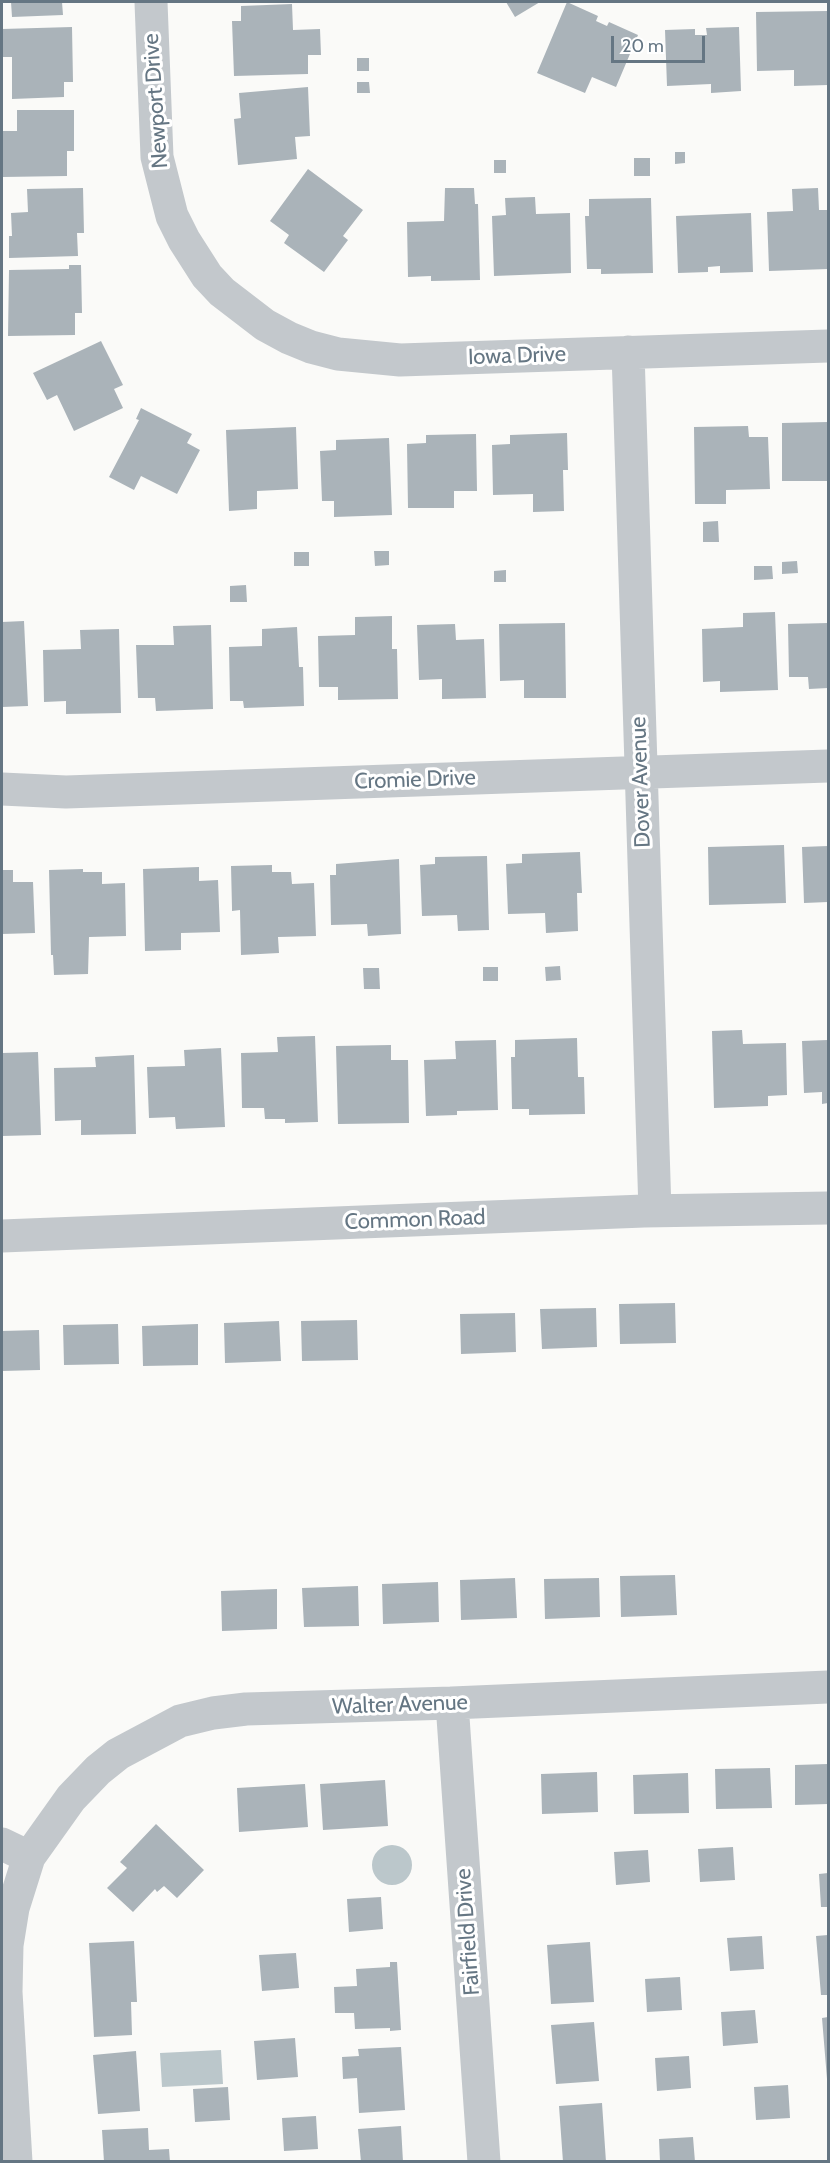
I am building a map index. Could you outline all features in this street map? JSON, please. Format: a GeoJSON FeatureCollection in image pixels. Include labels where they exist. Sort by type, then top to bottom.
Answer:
{"type":"FeatureCollection","features":[{"type":"Feature","properties":{"kind":"street","name":"Newport Drive"},"geometry":{"type":"LineString","coordinates":[[151,2],[155,134],[162,181],[172,216],[184,240],[207,276],[222,292]]}},
{"type":"Feature","properties":{"kind":"street","name":"Iowa Drive"},"geometry":{"type":"LineString","coordinates":[[222,292],[273,329],[311,347],[338,354],[400,360],[828,346]]}},
{"type":"Feature","properties":{"kind":"street","name":"Dover Avenue"},"geometry":{"type":"LineString","coordinates":[[628,352],[655,1211]]}},
{"type":"Feature","properties":{"kind":"street","name":"Cromie Drive"},"geometry":{"type":"LineString","coordinates":[[2,789],[66,792],[828,766]]}},
{"type":"Feature","properties":{"kind":"street","name":"Common Road"},"geometry":{"type":"LineString","coordinates":[[2,1236],[655,1211],[828,1208]]}},
{"type":"Feature","properties":{"kind":"street","name":"Walter Avenue"},"geometry":{"type":"LineString","coordinates":[[15,1850],[98,1770],[118,1754],[180,1721],[213,1713],[246,1709],[828,1688]]}},
{"type":"Feature","properties":{"kind":"street","name":"Fairfield Drive"},"geometry":{"type":"LineString","coordinates":[[452,1703],[484,2162]]}},
{"type":"Feature","properties":{"kind":"street"},"geometry":{"type":"LineString","coordinates":[[15,1850],[13,1908],[7,1945],[6,1992],[16,2162]]}},
{"type":"Feature","properties":{"kind":"shaded area"},"geometry":{"type":"Polygon","coordinates":[[[392,1845],[406,1851],[412,1865],[406,1879],[392,1885],[378,1879],[372,1865],[378,1851],[392,1845]]]}},
{"type":"Feature","properties":{"kind":"shaded area"},"geometry":{"type":"Polygon","coordinates":[[[221,2050],[223,2084],[162,2087],[160,2053],[221,2050]]]}},
{"type":"Feature","properties":{"kind":"building"},"geometry":{"type":"Polygon","coordinates":[[[11,2],[62,2],[63,15],[12,17],[11,2]]]}},
{"type":"Feature","properties":{"kind":"building"},"geometry":{"type":"Polygon","coordinates":[[[506,2],[540,2],[515,17],[506,2]]]}},
{"type":"Feature","properties":{"kind":"building"},"geometry":{"type":"Polygon","coordinates":[[[567,2],[598,16],[596,21],[607,26],[609,22],[638,35],[616,87],[592,77],[585,93],[537,73],[567,2]]]}},
{"type":"Feature","properties":{"kind":"building"},"geometry":{"type":"Polygon","coordinates":[[[292,4],[293,30],[320,29],[321,55],[308,55],[308,74],[234,76],[232,21],[241,21],[241,6],[292,4]]]}},
{"type":"Feature","properties":{"kind":"building"},"geometry":{"type":"Polygon","coordinates":[[[828,11],[828,85],[794,86],[794,70],[757,71],[756,12],[828,11]]]}},
{"type":"Feature","properties":{"kind":"building"},"geometry":{"type":"Polygon","coordinates":[[[72,27],[73,82],[64,82],[64,97],[12,99],[12,57],[2,57],[2,29],[72,27]]]}},
{"type":"Feature","properties":{"kind":"building"},"geometry":{"type":"Polygon","coordinates":[[[739,27],[741,91],[711,93],[711,84],[667,86],[665,30],[695,29],[695,35],[707,35],[706,28],[739,27]]]}},
{"type":"Feature","properties":{"kind":"building"},"geometry":{"type":"Polygon","coordinates":[[[357,58],[369,58],[369,71],[357,71],[357,58]]]}},
{"type":"Feature","properties":{"kind":"building"},"geometry":{"type":"Polygon","coordinates":[[[357,82],[369,82],[370,93],[357,93],[357,82]]]}},
{"type":"Feature","properties":{"kind":"building"},"geometry":{"type":"Polygon","coordinates":[[[308,87],[310,136],[295,137],[297,159],[238,165],[234,119],[241,118],[239,93],[308,87]]]}},
{"type":"Feature","properties":{"kind":"building"},"geometry":{"type":"Polygon","coordinates":[[[17,110],[74,110],[74,151],[67,151],[67,176],[3,177],[2,131],[17,131],[17,110]]]}},
{"type":"Feature","properties":{"kind":"building"},"geometry":{"type":"Polygon","coordinates":[[[675,152],[685,152],[685,163],[675,164],[675,152]]]}},
{"type":"Feature","properties":{"kind":"building"},"geometry":{"type":"Polygon","coordinates":[[[634,158],[650,158],[650,176],[634,176],[634,158]]]}},
{"type":"Feature","properties":{"kind":"building"},"geometry":{"type":"Polygon","coordinates":[[[494,160],[506,160],[506,173],[494,173],[494,160]]]}},
{"type":"Feature","properties":{"kind":"building"},"geometry":{"type":"Polygon","coordinates":[[[308,169],[363,210],[343,236],[348,240],[324,272],[284,243],[289,235],[270,221],[308,169]]]}},
{"type":"Feature","properties":{"kind":"building"},"geometry":{"type":"Polygon","coordinates":[[[83,188],[84,233],[77,233],[78,256],[9,258],[9,236],[12,236],[11,213],[28,212],[27,189],[83,188]]]}},
{"type":"Feature","properties":{"kind":"building"},"geometry":{"type":"Polygon","coordinates":[[[445,188],[474,188],[475,204],[478,204],[480,280],[431,281],[431,276],[408,277],[407,222],[444,221],[445,188]]]}},
{"type":"Feature","properties":{"kind":"building"},"geometry":{"type":"Polygon","coordinates":[[[818,188],[819,210],[828,210],[828,269],[769,271],[767,212],[793,211],[792,189],[818,188]]]}},
{"type":"Feature","properties":{"kind":"building"},"geometry":{"type":"Polygon","coordinates":[[[535,197],[536,214],[570,213],[571,273],[494,276],[492,216],[506,215],[505,198],[535,197]]]}},
{"type":"Feature","properties":{"kind":"building"},"geometry":{"type":"Polygon","coordinates":[[[651,198],[653,273],[601,274],[601,269],[587,269],[585,216],[589,216],[589,199],[651,198]]]}},
{"type":"Feature","properties":{"kind":"building"},"geometry":{"type":"Polygon","coordinates":[[[751,213],[753,272],[720,273],[720,266],[708,267],[708,272],[678,273],[676,216],[751,213]]]}},
{"type":"Feature","properties":{"kind":"building"},"geometry":{"type":"Polygon","coordinates":[[[69,265],[81,265],[82,313],[75,313],[75,335],[8,336],[9,270],[69,269],[69,265]]]}},
{"type":"Feature","properties":{"kind":"building"},"geometry":{"type":"Polygon","coordinates":[[[101,341],[123,385],[114,389],[123,408],[74,431],[57,395],[47,400],[33,373],[101,341]]]}},
{"type":"Feature","properties":{"kind":"building"},"geometry":{"type":"Polygon","coordinates":[[[141,408],[192,434],[187,443],[200,450],[177,494],[141,476],[134,490],[109,477],[139,420],[136,419],[141,408]]]}},
{"type":"Feature","properties":{"kind":"building"},"geometry":{"type":"Polygon","coordinates":[[[828,422],[828,481],[782,481],[782,423],[828,422]]]}},
{"type":"Feature","properties":{"kind":"building"},"geometry":{"type":"Polygon","coordinates":[[[748,426],[749,437],[768,437],[770,489],[726,490],[726,504],[695,504],[694,427],[748,426]]]}},
{"type":"Feature","properties":{"kind":"building"},"geometry":{"type":"Polygon","coordinates":[[[296,427],[298,489],[257,491],[257,509],[229,511],[226,430],[296,427]]]}},
{"type":"Feature","properties":{"kind":"building"},"geometry":{"type":"Polygon","coordinates":[[[567,433],[568,470],[563,470],[564,511],[533,512],[533,494],[493,495],[492,445],[510,444],[510,435],[567,433]]]}},
{"type":"Feature","properties":{"kind":"building"},"geometry":{"type":"Polygon","coordinates":[[[476,434],[477,491],[454,491],[454,508],[408,508],[407,444],[426,443],[426,435],[476,434]]]}},
{"type":"Feature","properties":{"kind":"building"},"geometry":{"type":"Polygon","coordinates":[[[389,438],[392,515],[334,517],[334,501],[322,501],[320,451],[336,450],[336,440],[389,438]]]}},
{"type":"Feature","properties":{"kind":"building"},"geometry":{"type":"Polygon","coordinates":[[[718,521],[719,542],[703,542],[703,522],[718,521]]]}},
{"type":"Feature","properties":{"kind":"building"},"geometry":{"type":"Polygon","coordinates":[[[374,551],[389,551],[389,565],[375,566],[374,551]]]}},
{"type":"Feature","properties":{"kind":"building"},"geometry":{"type":"Polygon","coordinates":[[[294,552],[309,552],[309,566],[294,566],[294,552]]]}},
{"type":"Feature","properties":{"kind":"building"},"geometry":{"type":"Polygon","coordinates":[[[797,561],[798,573],[782,574],[782,562],[797,561]]]}},
{"type":"Feature","properties":{"kind":"building"},"geometry":{"type":"Polygon","coordinates":[[[754,566],[772,566],[773,579],[754,580],[754,566]]]}},
{"type":"Feature","properties":{"kind":"building"},"geometry":{"type":"Polygon","coordinates":[[[506,570],[506,582],[494,582],[494,571],[506,570]]]}},
{"type":"Feature","properties":{"kind":"building"},"geometry":{"type":"Polygon","coordinates":[[[246,585],[247,602],[230,602],[230,586],[246,585]]]}},
{"type":"Feature","properties":{"kind":"building"},"geometry":{"type":"Polygon","coordinates":[[[775,612],[778,690],[720,692],[720,681],[703,682],[702,629],[743,627],[743,613],[775,612]]]}},
{"type":"Feature","properties":{"kind":"building"},"geometry":{"type":"Polygon","coordinates":[[[392,616],[392,649],[397,649],[398,699],[338,700],[338,687],[319,687],[318,636],[355,635],[355,617],[392,616]]]}},
{"type":"Feature","properties":{"kind":"building"},"geometry":{"type":"Polygon","coordinates":[[[24,621],[28,706],[2,707],[2,622],[24,621]]]}},
{"type":"Feature","properties":{"kind":"building"},"geometry":{"type":"Polygon","coordinates":[[[565,623],[566,698],[524,698],[524,680],[500,681],[499,624],[565,623]]]}},
{"type":"Feature","properties":{"kind":"building"},"geometry":{"type":"Polygon","coordinates":[[[828,623],[828,688],[809,689],[808,677],[789,677],[788,624],[828,623]]]}},
{"type":"Feature","properties":{"kind":"building"},"geometry":{"type":"Polygon","coordinates":[[[455,624],[456,640],[484,639],[486,698],[442,699],[442,679],[419,680],[417,625],[455,624]]]}},
{"type":"Feature","properties":{"kind":"building"},"geometry":{"type":"Polygon","coordinates":[[[211,625],[213,709],[156,711],[155,698],[138,698],[136,645],[174,645],[173,626],[211,625]]]}},
{"type":"Feature","properties":{"kind":"building"},"geometry":{"type":"Polygon","coordinates":[[[297,627],[299,667],[303,667],[304,706],[244,708],[243,701],[230,701],[229,647],[262,646],[262,629],[297,627]]]}},
{"type":"Feature","properties":{"kind":"building"},"geometry":{"type":"Polygon","coordinates":[[[119,629],[121,713],[66,714],[66,701],[44,702],[43,650],[81,649],[80,630],[119,629]]]}},
{"type":"Feature","properties":{"kind":"building"},"geometry":{"type":"Polygon","coordinates":[[[784,845],[786,903],[709,905],[708,847],[784,845]]]}},
{"type":"Feature","properties":{"kind":"building"},"geometry":{"type":"Polygon","coordinates":[[[828,846],[828,902],[804,903],[802,847],[828,846]]]}},
{"type":"Feature","properties":{"kind":"building"},"geometry":{"type":"Polygon","coordinates":[[[580,852],[582,893],[577,893],[578,931],[546,933],[545,913],[508,914],[506,864],[522,863],[522,854],[580,852]]]}},
{"type":"Feature","properties":{"kind":"building"},"geometry":{"type":"Polygon","coordinates":[[[487,856],[489,930],[458,931],[457,915],[422,916],[420,865],[435,864],[435,857],[487,856]]]}},
{"type":"Feature","properties":{"kind":"building"},"geometry":{"type":"Polygon","coordinates":[[[399,859],[401,934],[368,936],[367,924],[331,925],[330,875],[336,875],[336,864],[399,859]]]}},
{"type":"Feature","properties":{"kind":"building"},"geometry":{"type":"Polygon","coordinates":[[[272,865],[272,872],[291,872],[292,884],[314,883],[316,936],[278,937],[279,953],[241,955],[240,910],[232,911],[231,866],[272,865]]]}},
{"type":"Feature","properties":{"kind":"building"},"geometry":{"type":"Polygon","coordinates":[[[199,867],[199,881],[218,880],[220,932],[181,933],[181,950],[145,951],[143,869],[199,867]]]}},
{"type":"Feature","properties":{"kind":"building"},"geometry":{"type":"Polygon","coordinates":[[[83,869],[83,872],[102,872],[102,884],[125,883],[126,936],[89,937],[88,974],[54,975],[53,955],[51,955],[49,870],[83,869]]]}},
{"type":"Feature","properties":{"kind":"building"},"geometry":{"type":"Polygon","coordinates":[[[2,870],[13,870],[13,882],[33,882],[35,933],[2,934],[2,870]]]}},
{"type":"Feature","properties":{"kind":"building"},"geometry":{"type":"Polygon","coordinates":[[[560,966],[561,980],[546,981],[545,967],[560,966]]]}},
{"type":"Feature","properties":{"kind":"building"},"geometry":{"type":"Polygon","coordinates":[[[483,967],[498,967],[498,981],[483,981],[483,967]]]}},
{"type":"Feature","properties":{"kind":"building"},"geometry":{"type":"Polygon","coordinates":[[[363,968],[379,968],[380,989],[364,989],[363,968]]]}},
{"type":"Feature","properties":{"kind":"building"},"geometry":{"type":"Polygon","coordinates":[[[742,1030],[743,1044],[786,1043],[787,1095],[768,1096],[768,1106],[714,1108],[712,1031],[742,1030]]]}},
{"type":"Feature","properties":{"kind":"building"},"geometry":{"type":"Polygon","coordinates":[[[315,1036],[318,1122],[285,1123],[285,1119],[265,1119],[264,1108],[242,1108],[241,1053],[278,1052],[277,1037],[315,1036]]]}},
{"type":"Feature","properties":{"kind":"building"},"geometry":{"type":"Polygon","coordinates":[[[577,1038],[578,1077],[584,1077],[585,1114],[529,1115],[529,1109],[512,1109],[511,1057],[515,1057],[515,1040],[577,1038]]]}},
{"type":"Feature","properties":{"kind":"building"},"geometry":{"type":"Polygon","coordinates":[[[496,1040],[498,1110],[457,1111],[457,1115],[426,1116],[424,1060],[456,1059],[455,1041],[496,1040]]]}},
{"type":"Feature","properties":{"kind":"building"},"geometry":{"type":"Polygon","coordinates":[[[828,1040],[828,1103],[822,1104],[822,1092],[804,1093],[802,1041],[828,1040]]]}},
{"type":"Feature","properties":{"kind":"building"},"geometry":{"type":"Polygon","coordinates":[[[391,1045],[391,1060],[408,1060],[409,1123],[338,1124],[336,1046],[391,1045]]]}},
{"type":"Feature","properties":{"kind":"building"},"geometry":{"type":"Polygon","coordinates":[[[221,1048],[225,1127],[176,1129],[175,1117],[149,1118],[147,1067],[185,1066],[184,1050],[221,1048]]]}},
{"type":"Feature","properties":{"kind":"building"},"geometry":{"type":"Polygon","coordinates":[[[38,1052],[41,1135],[2,1136],[2,1053],[38,1052]]]}},
{"type":"Feature","properties":{"kind":"building"},"geometry":{"type":"Polygon","coordinates":[[[134,1055],[136,1134],[81,1135],[81,1120],[55,1121],[54,1068],[96,1067],[95,1057],[134,1055]]]}},
{"type":"Feature","properties":{"kind":"building"},"geometry":{"type":"Polygon","coordinates":[[[675,1303],[676,1343],[620,1344],[619,1304],[675,1303]]]}},
{"type":"Feature","properties":{"kind":"building"},"geometry":{"type":"Polygon","coordinates":[[[596,1308],[597,1347],[542,1349],[540,1309],[596,1308]]]}},
{"type":"Feature","properties":{"kind":"building"},"geometry":{"type":"Polygon","coordinates":[[[515,1313],[516,1352],[461,1354],[460,1314],[515,1313]]]}},
{"type":"Feature","properties":{"kind":"building"},"geometry":{"type":"Polygon","coordinates":[[[357,1320],[358,1360],[302,1361],[301,1321],[357,1320]]]}},
{"type":"Feature","properties":{"kind":"building"},"geometry":{"type":"Polygon","coordinates":[[[279,1321],[281,1361],[225,1363],[224,1323],[279,1321]]]}},
{"type":"Feature","properties":{"kind":"building"},"geometry":{"type":"Polygon","coordinates":[[[118,1324],[119,1364],[64,1365],[63,1325],[118,1324]]]}},
{"type":"Feature","properties":{"kind":"building"},"geometry":{"type":"Polygon","coordinates":[[[198,1324],[198,1365],[143,1366],[142,1326],[198,1324]]]}},
{"type":"Feature","properties":{"kind":"building"},"geometry":{"type":"Polygon","coordinates":[[[39,1330],[40,1370],[2,1371],[2,1331],[39,1330]]]}},
{"type":"Feature","properties":{"kind":"building"},"geometry":{"type":"Polygon","coordinates":[[[675,1575],[677,1615],[621,1617],[620,1576],[675,1575]]]}},
{"type":"Feature","properties":{"kind":"building"},"geometry":{"type":"Polygon","coordinates":[[[515,1578],[517,1618],[461,1620],[460,1580],[515,1578]]]}},
{"type":"Feature","properties":{"kind":"building"},"geometry":{"type":"Polygon","coordinates":[[[599,1578],[600,1617],[545,1619],[544,1579],[599,1578]]]}},
{"type":"Feature","properties":{"kind":"building"},"geometry":{"type":"Polygon","coordinates":[[[438,1582],[439,1622],[383,1624],[382,1584],[438,1582]]]}},
{"type":"Feature","properties":{"kind":"building"},"geometry":{"type":"Polygon","coordinates":[[[358,1586],[359,1626],[304,1627],[302,1588],[358,1586]]]}},
{"type":"Feature","properties":{"kind":"building"},"geometry":{"type":"Polygon","coordinates":[[[277,1589],[277,1629],[222,1631],[221,1591],[277,1589]]]}},
{"type":"Feature","properties":{"kind":"building"},"geometry":{"type":"Polygon","coordinates":[[[828,1764],[828,1804],[795,1805],[795,1765],[828,1764]]]}},
{"type":"Feature","properties":{"kind":"building"},"geometry":{"type":"Polygon","coordinates":[[[770,1768],[772,1808],[716,1809],[715,1769],[770,1768]]]}},
{"type":"Feature","properties":{"kind":"building"},"geometry":{"type":"Polygon","coordinates":[[[597,1772],[598,1812],[542,1814],[541,1774],[597,1772]]]}},
{"type":"Feature","properties":{"kind":"building"},"geometry":{"type":"Polygon","coordinates":[[[688,1773],[689,1813],[634,1814],[633,1775],[688,1773]]]}},
{"type":"Feature","properties":{"kind":"building"},"geometry":{"type":"Polygon","coordinates":[[[385,1780],[388,1826],[323,1830],[320,1784],[385,1780]]]}},
{"type":"Feature","properties":{"kind":"building"},"geometry":{"type":"Polygon","coordinates":[[[305,1784],[308,1827],[239,1832],[237,1788],[305,1784]]]}},
{"type":"Feature","properties":{"kind":"building"},"geometry":{"type":"Polygon","coordinates":[[[156,1824],[204,1870],[177,1898],[164,1886],[157,1892],[155,1889],[133,1912],[107,1888],[127,1868],[120,1862],[156,1824]]]}},
{"type":"Feature","properties":{"kind":"building"},"geometry":{"type":"Polygon","coordinates":[[[733,1847],[735,1880],[700,1882],[698,1849],[733,1847]]]}},
{"type":"Feature","properties":{"kind":"building"},"geometry":{"type":"Polygon","coordinates":[[[648,1850],[650,1882],[616,1885],[614,1852],[648,1850]]]}},
{"type":"Feature","properties":{"kind":"building"},"geometry":{"type":"Polygon","coordinates":[[[828,1873],[828,1907],[821,1907],[819,1874],[828,1873]]]}},
{"type":"Feature","properties":{"kind":"building"},"geometry":{"type":"Polygon","coordinates":[[[381,1897],[383,1929],[349,1932],[347,1899],[381,1897]]]}},
{"type":"Feature","properties":{"kind":"building"},"geometry":{"type":"Polygon","coordinates":[[[828,1935],[828,1995],[821,1995],[816,1936],[828,1935]]]}},
{"type":"Feature","properties":{"kind":"building"},"geometry":{"type":"Polygon","coordinates":[[[762,1936],[764,1969],[730,1971],[727,1938],[762,1936]]]}},
{"type":"Feature","properties":{"kind":"building"},"geometry":{"type":"Polygon","coordinates":[[[134,1941],[137,2002],[131,2002],[132,2035],[94,2037],[89,1943],[134,1941]]]}},
{"type":"Feature","properties":{"kind":"building"},"geometry":{"type":"Polygon","coordinates":[[[590,1942],[594,2002],[551,2004],[547,1945],[590,1942]]]}},
{"type":"Feature","properties":{"kind":"building"},"geometry":{"type":"Polygon","coordinates":[[[296,1953],[299,1988],[262,1991],[259,1955],[296,1953]]]}},
{"type":"Feature","properties":{"kind":"building"},"geometry":{"type":"Polygon","coordinates":[[[390,1962],[397,1962],[401,2030],[355,2029],[354,2013],[335,2013],[334,1987],[357,1986],[356,1969],[390,1967],[390,1962]]]}},
{"type":"Feature","properties":{"kind":"building"},"geometry":{"type":"Polygon","coordinates":[[[680,1977],[682,2010],[647,2012],[645,1979],[680,1977]]]}},
{"type":"Feature","properties":{"kind":"building"},"geometry":{"type":"Polygon","coordinates":[[[755,2010],[758,2043],[723,2046],[721,2012],[755,2010]]]}},
{"type":"Feature","properties":{"kind":"building"},"geometry":{"type":"Polygon","coordinates":[[[828,2017],[828,2079],[827,2079],[822,2018],[828,2017]]]}},
{"type":"Feature","properties":{"kind":"building"},"geometry":{"type":"Polygon","coordinates":[[[594,2022],[599,2081],[556,2084],[551,2025],[594,2022]]]}},
{"type":"Feature","properties":{"kind":"building"},"geometry":{"type":"Polygon","coordinates":[[[295,2038],[298,2077],[257,2080],[254,2041],[295,2038]]]}},
{"type":"Feature","properties":{"kind":"building"},"geometry":{"type":"Polygon","coordinates":[[[401,2047],[405,2110],[359,2113],[357,2078],[343,2079],[342,2057],[359,2056],[358,2049],[401,2047]]]}},
{"type":"Feature","properties":{"kind":"building"},"geometry":{"type":"Polygon","coordinates":[[[136,2051],[140,2111],[98,2114],[93,2055],[136,2051]]]}},
{"type":"Feature","properties":{"kind":"building"},"geometry":{"type":"Polygon","coordinates":[[[689,2056],[691,2088],[657,2091],[655,2058],[689,2056]]]}},
{"type":"Feature","properties":{"kind":"building"},"geometry":{"type":"Polygon","coordinates":[[[788,2085],[790,2118],[756,2120],[754,2087],[788,2085]]]}},
{"type":"Feature","properties":{"kind":"building"},"geometry":{"type":"Polygon","coordinates":[[[228,2087],[230,2120],[195,2122],[193,2089],[228,2087]]]}},
{"type":"Feature","properties":{"kind":"building"},"geometry":{"type":"Polygon","coordinates":[[[602,2103],[606,2162],[563,2162],[559,2106],[602,2103]]]}},
{"type":"Feature","properties":{"kind":"building"},"geometry":{"type":"Polygon","coordinates":[[[316,2116],[318,2149],[284,2151],[282,2118],[316,2116]]]}},
{"type":"Feature","properties":{"kind":"building"},"geometry":{"type":"Polygon","coordinates":[[[401,2126],[403,2162],[361,2162],[358,2129],[401,2126]]]}},
{"type":"Feature","properties":{"kind":"building"},"geometry":{"type":"Polygon","coordinates":[[[148,2128],[149,2150],[169,2149],[170,2162],[104,2162],[102,2130],[148,2128]]]}},
{"type":"Feature","properties":{"kind":"building"},"geometry":{"type":"Polygon","coordinates":[[[693,2137],[695,2162],[660,2162],[659,2139],[693,2137]]]}}]}
